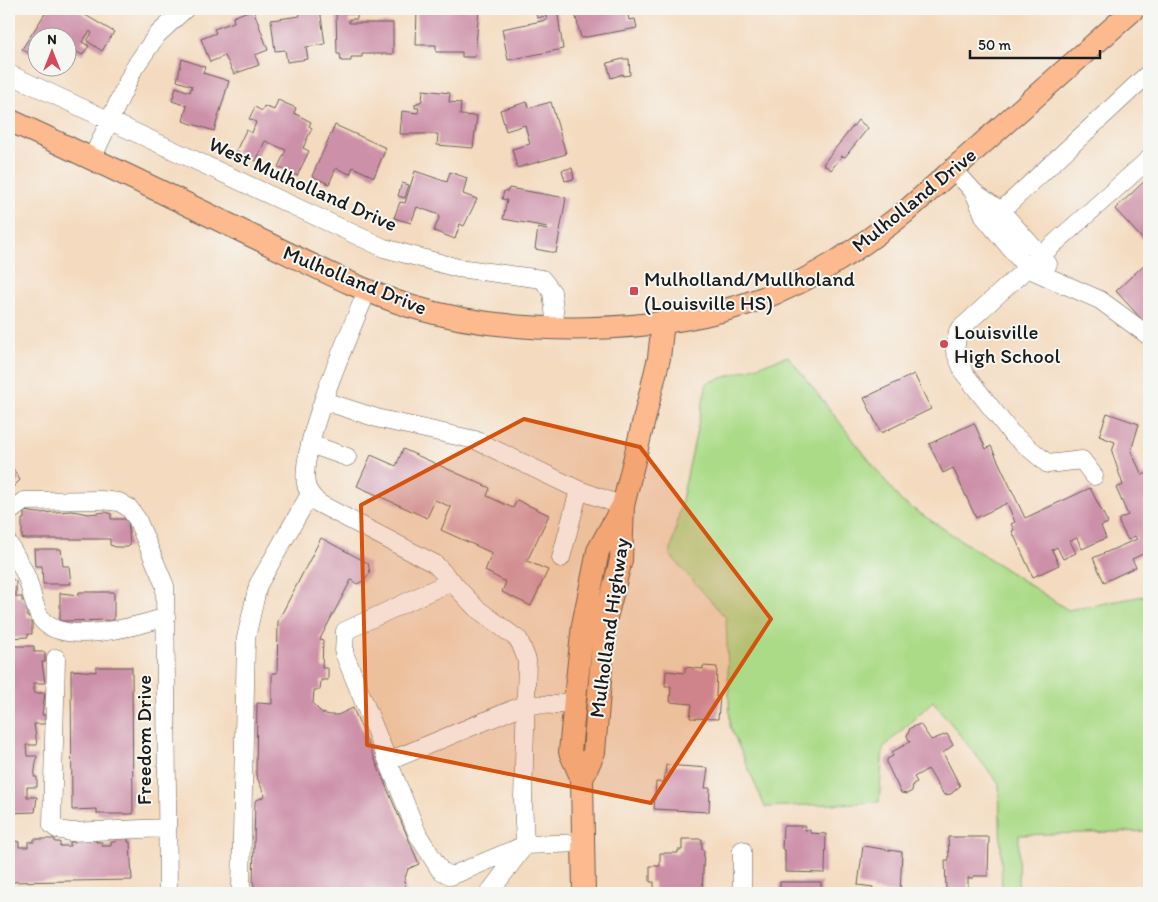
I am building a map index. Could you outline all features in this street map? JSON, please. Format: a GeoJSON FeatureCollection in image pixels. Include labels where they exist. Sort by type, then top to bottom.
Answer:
{"type":"FeatureCollection","features":[{"type":"Feature","properties":{"kind":"main road","name":"Mulholland Drive"},"geometry":{"type":"LineString","coordinates":[[9,120],[368,290],[408,306],[492,324],[556,328],[619,326],[717,312],[764,298],[802,280],[868,241],[904,214],[1134,9]]}},
{"type":"Feature","properties":{"kind":"main road","name":"Mulholland Highway"},"geometry":{"type":"LineString","coordinates":[[582,779],[594,752],[605,621],[622,560],[623,506],[659,358],[663,321]]}},
{"type":"Feature","properties":{"kind":"main road","name":"Mulholland Highway"},"geometry":{"type":"LineString","coordinates":[[584,893],[582,779],[570,752],[582,625],[598,551],[623,506]]}},
{"type":"Feature","properties":{"kind":"street"},"geometry":{"type":"LineString","coordinates":[[92,158],[134,68],[157,35],[185,9]]}},
{"type":"Feature","properties":{"kind":"street"},"geometry":{"type":"LineString","coordinates":[[993,215],[1149,73]]}},
{"type":"Feature","properties":{"kind":"street","name":"West Mulholland Drive"},"geometry":{"type":"LineString","coordinates":[[9,74],[384,248],[458,268],[542,279],[552,292],[556,328]]}},
{"type":"Feature","properties":{"kind":"street"},"geometry":{"type":"LineString","coordinates":[[1094,476],[1082,460],[1048,464],[1011,433],[964,373],[955,351],[958,330],[1149,158]]}},
{"type":"Feature","properties":{"kind":"street"},"geometry":{"type":"LineString","coordinates":[[954,170],[993,215],[1027,268],[1100,300],[1149,336]]}},
{"type":"Feature","properties":{"kind":"street"},"geometry":{"type":"LineString","coordinates":[[993,215],[1041,255],[1064,284]]}},
{"type":"Feature","properties":{"kind":"street"},"geometry":{"type":"LineString","coordinates":[[368,290],[324,401],[310,444],[306,484],[310,494],[318,503],[435,564],[476,608],[519,640],[527,660],[523,799],[525,845],[489,893]]}},
{"type":"Feature","properties":{"kind":"street"},"geometry":{"type":"LineString","coordinates":[[324,401],[380,419],[475,440],[579,490],[623,506]]}},
{"type":"Feature","properties":{"kind":"street"},"geometry":{"type":"LineString","coordinates":[[310,444],[347,458]]}},
{"type":"Feature","properties":{"kind":"street"},"geometry":{"type":"LineString","coordinates":[[561,558],[579,490]]}},
{"type":"Feature","properties":{"kind":"street"},"geometry":{"type":"LineString","coordinates":[[244,893],[242,889],[246,638],[258,585],[310,494]]}},
{"type":"Feature","properties":{"kind":"street","name":"Freedom Drive"},"geometry":{"type":"LineString","coordinates":[[9,512],[24,501],[101,500],[119,502],[129,508],[137,519],[164,586],[166,617],[168,893]]}},
{"type":"Feature","properties":{"kind":"street"},"geometry":{"type":"LineString","coordinates":[[9,544],[27,579],[39,616],[46,625],[55,631],[123,630],[166,617]]}},
{"type":"Feature","properties":{"kind":"street"},"geometry":{"type":"LineString","coordinates":[[452,582],[345,631],[344,653],[418,835],[440,870],[451,876],[525,845],[584,843]]}},
{"type":"Feature","properties":{"kind":"street"},"geometry":{"type":"LineString","coordinates":[[56,658],[52,825],[57,829],[70,832],[167,828]]}},
{"type":"Feature","properties":{"kind":"street"},"geometry":{"type":"LineString","coordinates":[[388,761],[526,704],[556,705],[575,700]]}},
{"type":"Feature","properties":{"kind":"street"},"geometry":{"type":"LineString","coordinates":[[742,850],[742,893]]}},
{"type":"Feature","properties":{"kind":"highlighted area"},"geometry":{"type":"Polygon","coordinates":[[[524,419],[640,447],[771,619],[651,803],[367,745],[361,505],[524,419]]]}},
{"type":"Feature","properties":{"kind":"green space"},"geometry":{"type":"Polygon","coordinates":[[[788,356],[901,501],[1068,610],[1149,595],[1149,831],[1019,835],[1018,893],[1002,893],[999,784],[933,701],[883,748],[879,802],[765,807],[730,726],[726,618],[670,555],[707,383],[788,356]]]}},
{"type":"Feature","properties":{"kind":"building"},"geometry":{"type":"Polygon","coordinates":[[[48,9],[75,9],[114,32],[102,51],[87,41],[92,33],[90,31],[82,42],[89,46],[82,55],[78,53],[78,28],[36,28],[48,9]]]}},
{"type":"Feature","properties":{"kind":"building"},"geometry":{"type":"Polygon","coordinates":[[[253,9],[268,50],[255,55],[259,65],[234,74],[225,56],[210,62],[201,39],[216,33],[214,29],[234,22],[233,17],[253,9]]]}},
{"type":"Feature","properties":{"kind":"building"},"geometry":{"type":"Polygon","coordinates":[[[299,9],[320,9],[325,44],[306,47],[308,59],[287,62],[285,50],[275,51],[271,20],[300,16],[299,9]]]}},
{"type":"Feature","properties":{"kind":"building"},"geometry":{"type":"Polygon","coordinates":[[[336,9],[357,9],[357,19],[349,19],[349,23],[393,23],[393,54],[362,54],[362,57],[351,57],[351,61],[341,61],[340,54],[337,54],[336,9]]]}},
{"type":"Feature","properties":{"kind":"building"},"geometry":{"type":"Polygon","coordinates":[[[417,9],[479,9],[475,57],[462,57],[462,52],[436,52],[436,45],[416,45],[417,9]]]}},
{"type":"Feature","properties":{"kind":"building"},"geometry":{"type":"Polygon","coordinates":[[[535,9],[557,9],[563,49],[508,60],[502,29],[547,20],[546,16],[537,18],[535,9]]]}},
{"type":"Feature","properties":{"kind":"building"},"geometry":{"type":"Polygon","coordinates":[[[574,9],[627,9],[629,20],[635,19],[637,28],[581,38],[574,9]]]}},
{"type":"Feature","properties":{"kind":"building"},"geometry":{"type":"Polygon","coordinates":[[[28,40],[28,53],[22,49],[28,40]]]}},
{"type":"Feature","properties":{"kind":"building"},"geometry":{"type":"Polygon","coordinates":[[[182,59],[205,67],[203,73],[229,81],[214,131],[183,121],[187,106],[172,101],[176,87],[190,92],[192,86],[177,81],[182,59]]]}},
{"type":"Feature","properties":{"kind":"building"},"geometry":{"type":"Polygon","coordinates":[[[629,59],[630,75],[623,76],[623,74],[611,78],[607,63],[629,59]]]}},
{"type":"Feature","properties":{"kind":"building"},"geometry":{"type":"Polygon","coordinates":[[[423,90],[450,93],[449,102],[461,103],[460,115],[477,116],[473,148],[437,145],[438,134],[400,134],[402,111],[418,113],[419,108],[415,108],[415,104],[422,101],[423,90]]]}},
{"type":"Feature","properties":{"kind":"building"},"geometry":{"type":"Polygon","coordinates":[[[278,100],[296,108],[294,113],[311,122],[309,126],[312,128],[303,148],[309,151],[297,176],[278,167],[286,150],[265,141],[256,161],[236,151],[246,130],[252,133],[256,122],[249,119],[255,107],[262,111],[264,106],[274,110],[278,100]]]}},
{"type":"Feature","properties":{"kind":"building"},"geometry":{"type":"Polygon","coordinates":[[[527,102],[529,108],[551,102],[566,154],[517,168],[512,149],[530,144],[525,125],[506,131],[500,110],[527,102]]]}},
{"type":"Feature","properties":{"kind":"building"},"geometry":{"type":"Polygon","coordinates":[[[858,120],[868,128],[845,157],[842,156],[831,170],[823,164],[858,120]]]}},
{"type":"Feature","properties":{"kind":"building"},"geometry":{"type":"Polygon","coordinates":[[[335,125],[386,148],[374,177],[353,167],[350,174],[336,168],[329,184],[312,176],[335,125]]]}},
{"type":"Feature","properties":{"kind":"building"},"geometry":{"type":"Polygon","coordinates":[[[572,168],[574,179],[565,181],[562,170],[572,168]]]}},
{"type":"Feature","properties":{"kind":"building"},"geometry":{"type":"Polygon","coordinates":[[[415,171],[447,182],[450,172],[467,178],[463,194],[477,199],[464,226],[460,224],[455,239],[434,231],[440,215],[417,207],[411,223],[394,218],[400,202],[405,203],[415,171]]]}},
{"type":"Feature","properties":{"kind":"building"},"geometry":{"type":"Polygon","coordinates":[[[1149,177],[1149,246],[1115,209],[1149,177]]]}},
{"type":"Feature","properties":{"kind":"building"},"geometry":{"type":"Polygon","coordinates":[[[402,183],[409,185],[405,198],[398,196],[402,183]]]}},
{"type":"Feature","properties":{"kind":"building"},"geometry":{"type":"Polygon","coordinates":[[[509,188],[566,198],[556,253],[535,249],[538,228],[547,230],[548,227],[503,219],[507,200],[502,199],[504,191],[508,191],[509,188]]]}},
{"type":"Feature","properties":{"kind":"building"},"geometry":{"type":"Polygon","coordinates":[[[1149,260],[1149,318],[1144,322],[1116,291],[1149,260]]]}},
{"type":"Feature","properties":{"kind":"building"},"geometry":{"type":"Polygon","coordinates":[[[914,374],[931,409],[881,433],[864,398],[914,374]]]}},
{"type":"Feature","properties":{"kind":"building"},"geometry":{"type":"Polygon","coordinates":[[[1107,413],[1139,424],[1131,451],[1142,475],[1148,473],[1149,476],[1149,551],[1132,559],[1136,567],[1104,582],[1093,558],[1137,539],[1135,536],[1128,540],[1119,523],[1119,519],[1128,515],[1116,488],[1123,485],[1112,452],[1115,442],[1099,436],[1107,413]]]}},
{"type":"Feature","properties":{"kind":"building"},"geometry":{"type":"Polygon","coordinates":[[[974,423],[986,449],[991,446],[1025,518],[1090,488],[1108,523],[1101,526],[1106,538],[1082,549],[1077,538],[1070,541],[1076,553],[1063,559],[1057,547],[1052,550],[1059,565],[1033,577],[1012,531],[1014,530],[1011,524],[1015,522],[1007,503],[976,518],[953,468],[943,473],[929,444],[974,423]]]}},
{"type":"Feature","properties":{"kind":"building"},"geometry":{"type":"Polygon","coordinates":[[[403,449],[490,488],[487,496],[513,508],[517,500],[549,515],[527,561],[548,570],[531,606],[502,592],[506,582],[485,571],[492,553],[441,530],[451,507],[435,500],[427,518],[357,486],[371,455],[396,466],[403,449]]]}},
{"type":"Feature","properties":{"kind":"building"},"geometry":{"type":"Polygon","coordinates":[[[9,462],[20,480],[9,491],[9,462]]]}},
{"type":"Feature","properties":{"kind":"building"},"geometry":{"type":"Polygon","coordinates":[[[24,511],[38,513],[72,511],[89,514],[106,512],[111,514],[111,519],[128,519],[130,545],[128,547],[116,547],[110,545],[110,539],[25,539],[22,538],[24,511]]]}},
{"type":"Feature","properties":{"kind":"building"},"geometry":{"type":"Polygon","coordinates":[[[321,538],[368,563],[370,573],[365,580],[357,584],[351,580],[320,639],[323,640],[322,668],[328,668],[328,680],[321,680],[320,690],[314,690],[313,704],[322,713],[330,715],[338,715],[353,708],[419,864],[408,869],[404,881],[407,893],[257,893],[253,883],[255,801],[265,796],[256,775],[257,703],[272,704],[272,673],[277,673],[278,621],[321,538]]]}},
{"type":"Feature","properties":{"kind":"building"},"geometry":{"type":"Polygon","coordinates":[[[34,549],[61,549],[63,566],[69,566],[71,584],[43,584],[42,566],[35,566],[34,549]]]}},
{"type":"Feature","properties":{"kind":"building"},"geometry":{"type":"Polygon","coordinates":[[[9,578],[16,581],[16,597],[22,597],[22,601],[27,601],[27,617],[32,617],[32,634],[28,634],[28,637],[9,638],[9,578]]]}},
{"type":"Feature","properties":{"kind":"building"},"geometry":{"type":"Polygon","coordinates":[[[79,592],[114,592],[114,620],[60,621],[60,593],[79,595],[79,592]]]}},
{"type":"Feature","properties":{"kind":"building"},"geometry":{"type":"Polygon","coordinates":[[[9,646],[34,646],[34,652],[45,652],[45,662],[42,662],[45,683],[34,683],[34,693],[45,693],[42,715],[45,715],[45,724],[34,724],[37,745],[26,745],[27,756],[37,756],[34,777],[37,777],[37,787],[27,787],[27,797],[37,797],[35,812],[9,813],[9,714],[11,714],[11,704],[9,704],[9,673],[11,673],[9,646]]]}},
{"type":"Feature","properties":{"kind":"building"},"geometry":{"type":"Polygon","coordinates":[[[703,666],[717,667],[716,697],[720,697],[718,719],[690,718],[692,704],[670,702],[671,686],[665,686],[666,671],[685,673],[685,667],[703,669],[703,666]]]}},
{"type":"Feature","properties":{"kind":"building"},"geometry":{"type":"Polygon","coordinates":[[[96,667],[132,667],[133,814],[97,814],[97,809],[72,810],[71,670],[96,672],[96,667]]]}},
{"type":"Feature","properties":{"kind":"building"},"geometry":{"type":"Polygon","coordinates":[[[920,724],[931,740],[947,734],[953,745],[943,753],[960,786],[951,794],[944,795],[928,769],[914,777],[917,782],[913,784],[912,791],[907,794],[901,793],[887,764],[887,759],[893,756],[892,752],[910,742],[907,736],[910,728],[920,724]]]}},
{"type":"Feature","properties":{"kind":"building"},"geometry":{"type":"Polygon","coordinates":[[[666,765],[708,768],[705,788],[710,788],[709,812],[654,809],[656,782],[664,782],[666,765]]]}},
{"type":"Feature","properties":{"kind":"building"},"geometry":{"type":"Polygon","coordinates":[[[783,826],[805,826],[805,830],[810,830],[810,833],[826,834],[825,873],[785,872],[785,850],[782,849],[783,826]]]}},
{"type":"Feature","properties":{"kind":"building"},"geometry":{"type":"Polygon","coordinates":[[[948,837],[989,837],[988,876],[968,878],[968,890],[946,889],[945,860],[949,860],[948,837]]]}},
{"type":"Feature","properties":{"kind":"building"},"geometry":{"type":"Polygon","coordinates":[[[116,838],[128,838],[128,842],[130,842],[132,880],[9,882],[9,839],[19,842],[19,847],[28,847],[28,842],[34,842],[34,839],[55,839],[55,842],[60,842],[60,846],[70,846],[70,842],[75,842],[75,839],[96,839],[96,842],[102,842],[102,846],[111,846],[111,842],[116,842],[116,838]]]}},
{"type":"Feature","properties":{"kind":"building"},"geometry":{"type":"Polygon","coordinates":[[[682,839],[702,839],[702,850],[704,850],[702,892],[660,892],[660,889],[654,889],[654,882],[650,882],[650,866],[660,866],[660,853],[678,853],[678,850],[682,850],[682,839]]]}},
{"type":"Feature","properties":{"kind":"building"},"geometry":{"type":"Polygon","coordinates":[[[863,846],[902,852],[900,893],[872,890],[873,887],[858,885],[863,846]]]}},
{"type":"Feature","properties":{"kind":"building"},"geometry":{"type":"Polygon","coordinates":[[[780,882],[821,882],[821,893],[780,893],[780,882]]]}},
{"type":"Feature","properties":{"kind":"place","name":"Mulholland/Mullholand (Louisville HS)"},"geometry":{"type":"Point","coordinates":[634,291]}},
{"type":"Feature","properties":{"kind":"place","name":"Louisville High School"},"geometry":{"type":"Point","coordinates":[944,344]}}]}
